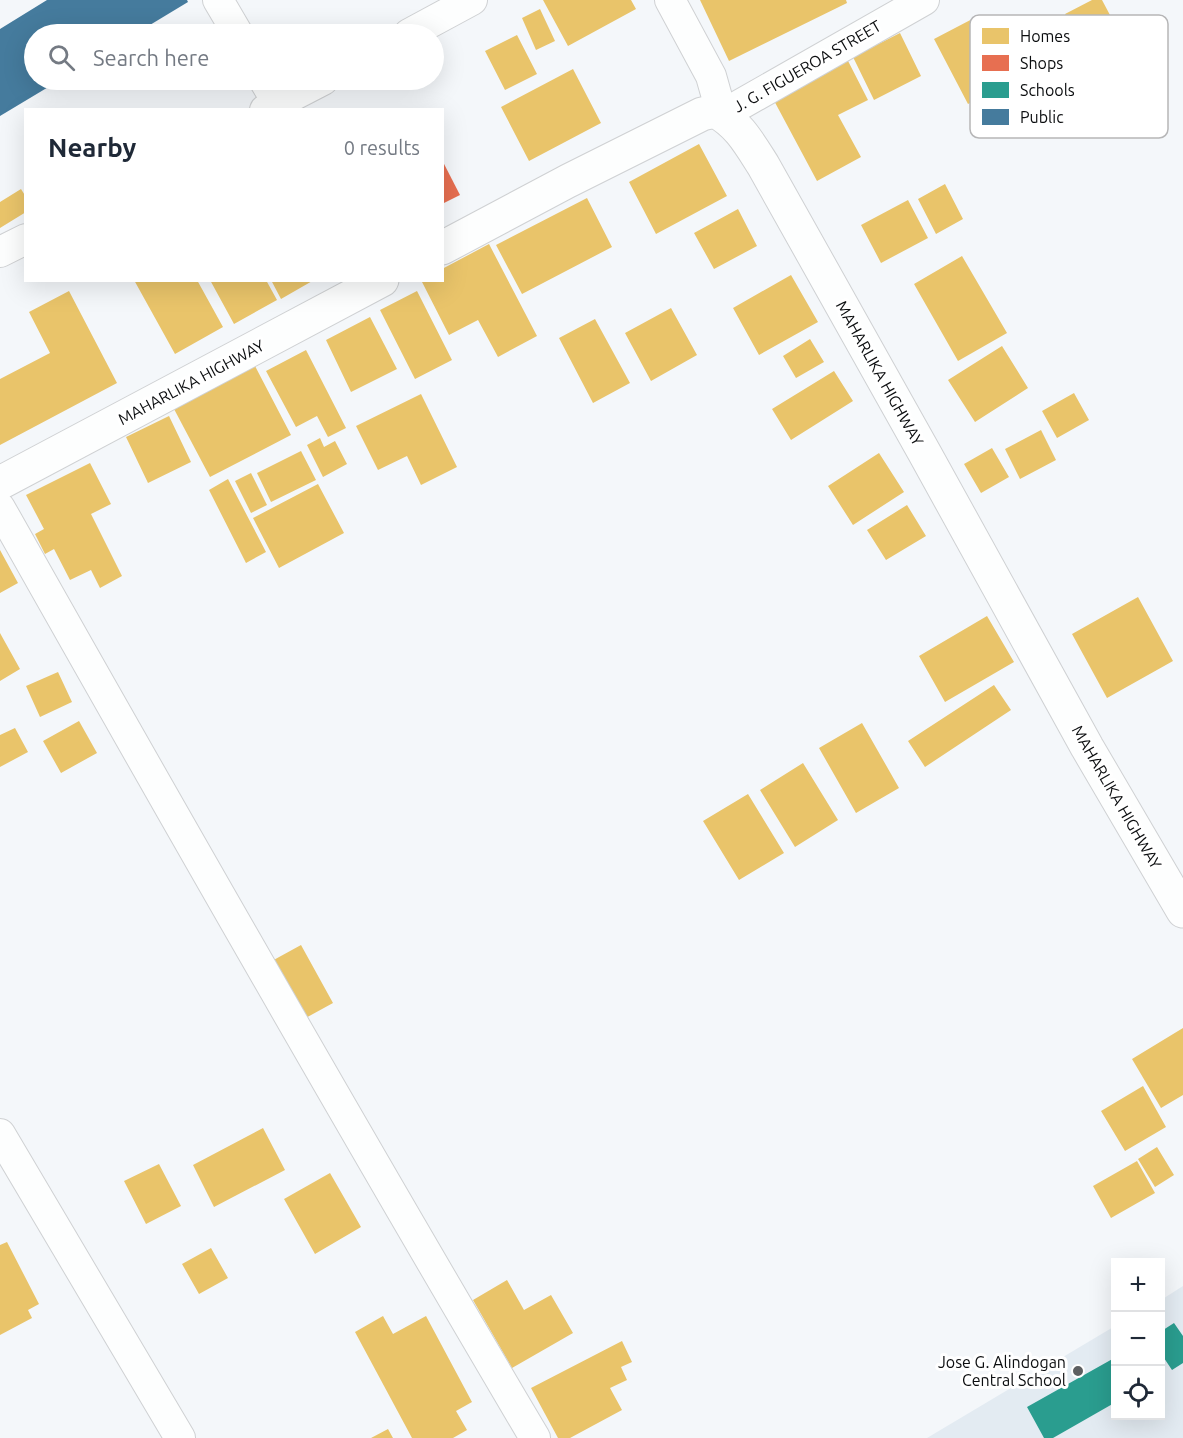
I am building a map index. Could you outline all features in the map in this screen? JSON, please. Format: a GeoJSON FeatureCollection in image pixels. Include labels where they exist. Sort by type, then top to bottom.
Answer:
{"type":"FeatureCollection","features":[{"type":"Feature","properties":{"kind":"highway"},"geometry":{"type":"LineString","coordinates":[[444,247],[568,181],[702,114],[714,111],[722,115]]}},
{"type":"Feature","properties":{"kind":"highway","name":"MAHARLIKA HIGHWAY"},"geometry":{"type":"LineString","coordinates":[[722,115],[739,128],[763,165],[1087,747],[1183,910]]}},
{"type":"Feature","properties":{"kind":"highway","name":"MAHARLIKA HIGHWAY"},"geometry":{"type":"LineString","coordinates":[[0,483],[378,282]]}},
{"type":"Feature","properties":{"kind":"street"},"geometry":{"type":"LineString","coordinates":[[218,0],[232,24]]}},
{"type":"Feature","properties":{"kind":"street"},"geometry":{"type":"LineString","coordinates":[[428,24],[472,0]]}},
{"type":"Feature","properties":{"kind":"street"},"geometry":{"type":"LineString","coordinates":[[670,0],[711,76],[722,115]]}},
{"type":"Feature","properties":{"kind":"street","name":"J. G. FIGUEROA STREET"},"geometry":{"type":"LineString","coordinates":[[722,115],[894,7],[924,0]]}},
{"type":"Feature","properties":{"kind":"street"},"geometry":{"type":"LineString","coordinates":[[272,100],[298,90]]}},
{"type":"Feature","properties":{"kind":"street"},"geometry":{"type":"LineString","coordinates":[[0,252],[24,239]]}},
{"type":"Feature","properties":{"kind":"street"},"geometry":{"type":"LineString","coordinates":[[0,508],[194,851],[426,1254],[535,1438]]}},
{"type":"Feature","properties":{"kind":"street"},"geometry":{"type":"LineString","coordinates":[[0,1134],[180,1438]]}},
{"type":"Feature","properties":{"kind":"shaded area","name":"Jose G. Alindogan Central School"},"geometry":{"type":"Polygon","coordinates":[[[1183,1286],[1183,1438],[927,1438],[1111,1328],[1111,1420],[1165,1420],[1165,1297],[1183,1286]]]}},
{"type":"Feature","properties":{"kind":"building: Homes"},"geometry":{"type":"Polygon","coordinates":[[[543,0],[631,0],[636,9],[568,46],[543,0]]]}},
{"type":"Feature","properties":{"kind":"building: Homes"},"geometry":{"type":"Polygon","coordinates":[[[700,0],[846,0],[847,3],[729,61],[700,0]]]}},
{"type":"Feature","properties":{"kind":"building: Homes"},"geometry":{"type":"Polygon","coordinates":[[[1092,0],[1102,0],[1110,15],[1066,15],[1092,0]]]}},
{"type":"Feature","properties":{"kind":"building: Homes"},"geometry":{"type":"Polygon","coordinates":[[[540,9],[555,41],[536,50],[522,18],[540,9]]]}},
{"type":"Feature","properties":{"kind":"building: Homes"},"geometry":{"type":"Polygon","coordinates":[[[970,20],[970,103],[968,104],[934,39],[970,20]]]}},
{"type":"Feature","properties":{"kind":"building: Homes"},"geometry":{"type":"Polygon","coordinates":[[[900,33],[921,76],[874,100],[853,57],[900,33]]]}},
{"type":"Feature","properties":{"kind":"building: Homes"},"geometry":{"type":"Polygon","coordinates":[[[517,35],[537,74],[505,90],[485,51],[517,35]]]}},
{"type":"Feature","properties":{"kind":"building: Homes"},"geometry":{"type":"Polygon","coordinates":[[[846,57],[868,100],[838,115],[861,157],[817,181],[771,95],[846,57]]]}},
{"type":"Feature","properties":{"kind":"building: Homes"},"geometry":{"type":"Polygon","coordinates":[[[573,69],[601,123],[529,161],[501,107],[573,69]]]}},
{"type":"Feature","properties":{"kind":"building: Homes"},"geometry":{"type":"Polygon","coordinates":[[[699,144],[727,196],[656,234],[629,182],[699,144]]]}},
{"type":"Feature","properties":{"kind":"building: Homes"},"geometry":{"type":"Polygon","coordinates":[[[945,184],[963,219],[936,234],[918,199],[945,184]]]}},
{"type":"Feature","properties":{"kind":"building: Homes"},"geometry":{"type":"Polygon","coordinates":[[[21,189],[24,194],[24,213],[0,228],[0,202],[21,189]]]}},
{"type":"Feature","properties":{"kind":"building: Homes"},"geometry":{"type":"Polygon","coordinates":[[[587,198],[612,247],[522,294],[496,245],[587,198]]]}},
{"type":"Feature","properties":{"kind":"building: Homes"},"geometry":{"type":"Polygon","coordinates":[[[908,200],[928,238],[881,263],[861,225],[908,200]]]}},
{"type":"Feature","properties":{"kind":"building: Homes"},"geometry":{"type":"Polygon","coordinates":[[[738,209],[757,246],[714,269],[694,233],[738,209]]]}},
{"type":"Feature","properties":{"kind":"building: Homes"},"geometry":{"type":"Polygon","coordinates":[[[489,244],[537,336],[498,357],[478,320],[449,335],[422,282],[444,282],[444,268],[489,244]]]}},
{"type":"Feature","properties":{"kind":"building: Homes"},"geometry":{"type":"Polygon","coordinates":[[[962,256],[1007,333],[958,361],[914,284],[962,256]]]}},
{"type":"Feature","properties":{"kind":"building: Homes"},"geometry":{"type":"Polygon","coordinates":[[[791,275],[818,322],[759,355],[733,308],[791,275]]]}},
{"type":"Feature","properties":{"kind":"building: Homes"},"geometry":{"type":"Polygon","coordinates":[[[135,282],[198,282],[223,327],[175,354],[135,282]]]}},
{"type":"Feature","properties":{"kind":"building: Homes"},"geometry":{"type":"Polygon","coordinates":[[[211,282],[267,282],[277,300],[234,324],[211,282]]]}},
{"type":"Feature","properties":{"kind":"building: Homes"},"geometry":{"type":"Polygon","coordinates":[[[272,282],[311,282],[281,299],[272,282]]]}},
{"type":"Feature","properties":{"kind":"building: Homes"},"geometry":{"type":"Polygon","coordinates":[[[69,291],[117,383],[0,445],[0,379],[50,353],[29,312],[69,291]]]}},
{"type":"Feature","properties":{"kind":"building: Homes"},"geometry":{"type":"Polygon","coordinates":[[[417,291],[452,360],[415,379],[380,310],[417,291]]]}},
{"type":"Feature","properties":{"kind":"building: Homes"},"geometry":{"type":"Polygon","coordinates":[[[671,308],[697,355],[651,381],[625,333],[671,308]]]}},
{"type":"Feature","properties":{"kind":"building: Homes"},"geometry":{"type":"Polygon","coordinates":[[[370,317],[397,369],[351,392],[326,340],[370,317]]]}},
{"type":"Feature","properties":{"kind":"building: Homes"},"geometry":{"type":"Polygon","coordinates":[[[595,319],[630,383],[593,403],[559,338],[595,319]]]}},
{"type":"Feature","properties":{"kind":"building: Homes"},"geometry":{"type":"Polygon","coordinates":[[[810,339],[824,362],[796,378],[783,356],[810,339]]]}},
{"type":"Feature","properties":{"kind":"building: Homes"},"geometry":{"type":"Polygon","coordinates":[[[1002,346],[1028,388],[975,422],[948,380],[1002,346]]]}},
{"type":"Feature","properties":{"kind":"building: Homes"},"geometry":{"type":"Polygon","coordinates":[[[306,350],[346,428],[328,437],[317,416],[296,427],[266,371],[306,350]]]}},
{"type":"Feature","properties":{"kind":"building: Homes"},"geometry":{"type":"Polygon","coordinates":[[[255,366],[291,435],[210,477],[174,409],[255,366]]]}},
{"type":"Feature","properties":{"kind":"building: Homes"},"geometry":{"type":"Polygon","coordinates":[[[834,371],[853,401],[791,440],[772,409],[834,371]]]}},
{"type":"Feature","properties":{"kind":"building: Homes"},"geometry":{"type":"Polygon","coordinates":[[[1074,393],[1089,420],[1057,438],[1042,411],[1074,393]]]}},
{"type":"Feature","properties":{"kind":"building: Homes"},"geometry":{"type":"Polygon","coordinates":[[[421,394],[457,467],[421,485],[407,456],[378,470],[356,426],[421,394]]]}},
{"type":"Feature","properties":{"kind":"building: Homes"},"geometry":{"type":"Polygon","coordinates":[[[169,416],[191,462],[148,483],[126,437],[169,416]]]}},
{"type":"Feature","properties":{"kind":"building: Homes"},"geometry":{"type":"Polygon","coordinates":[[[1041,430],[1056,460],[1020,479],[1005,449],[1041,430]]]}},
{"type":"Feature","properties":{"kind":"building: Homes"},"geometry":{"type":"Polygon","coordinates":[[[320,438],[324,447],[335,441],[347,464],[323,477],[307,445],[320,438]]]}},
{"type":"Feature","properties":{"kind":"building: Homes"},"geometry":{"type":"Polygon","coordinates":[[[992,448],[1009,477],[981,493],[964,464],[992,448]]]}},
{"type":"Feature","properties":{"kind":"building: Homes"},"geometry":{"type":"Polygon","coordinates":[[[301,451],[316,480],[271,502],[257,473],[301,451]]]}},
{"type":"Feature","properties":{"kind":"building: Homes"},"geometry":{"type":"Polygon","coordinates":[[[879,453],[904,492],[853,525],[828,486],[879,453]]]}},
{"type":"Feature","properties":{"kind":"building: Homes"},"geometry":{"type":"Polygon","coordinates":[[[90,463],[111,504],[91,514],[122,576],[100,588],[91,570],[70,580],[54,549],[45,554],[35,534],[44,529],[26,495],[90,463]]]}},
{"type":"Feature","properties":{"kind":"building: Homes"},"geometry":{"type":"Polygon","coordinates":[[[251,473],[267,505],[251,513],[235,481],[251,473]]]}},
{"type":"Feature","properties":{"kind":"building: Homes"},"geometry":{"type":"Polygon","coordinates":[[[228,479],[266,552],[246,563],[209,490],[228,479]]]}},
{"type":"Feature","properties":{"kind":"building: Homes"},"geometry":{"type":"Polygon","coordinates":[[[318,484],[344,533],[279,568],[253,518],[318,484]]]}},
{"type":"Feature","properties":{"kind":"building: Homes"},"geometry":{"type":"Polygon","coordinates":[[[907,505],[926,536],[886,560],[867,530],[907,505]]]}},
{"type":"Feature","properties":{"kind":"building: Homes"},"geometry":{"type":"Polygon","coordinates":[[[0,550],[18,583],[0,593],[0,550]]]}},
{"type":"Feature","properties":{"kind":"building: Homes"},"geometry":{"type":"Polygon","coordinates":[[[1138,597],[1173,661],[1107,698],[1072,634],[1138,597]]]}},
{"type":"Feature","properties":{"kind":"building: Homes"},"geometry":{"type":"Polygon","coordinates":[[[987,616],[1014,662],[945,702],[919,656],[987,616]]]}},
{"type":"Feature","properties":{"kind":"building: Homes"},"geometry":{"type":"Polygon","coordinates":[[[0,633],[20,669],[0,681],[0,633]]]}},
{"type":"Feature","properties":{"kind":"building: Homes"},"geometry":{"type":"Polygon","coordinates":[[[58,672],[72,702],[40,717],[26,686],[58,672]]]}},
{"type":"Feature","properties":{"kind":"building: Homes"},"geometry":{"type":"Polygon","coordinates":[[[994,685],[1011,710],[925,767],[908,741],[994,685]]]}},
{"type":"Feature","properties":{"kind":"building: Homes"},"geometry":{"type":"Polygon","coordinates":[[[79,721],[97,753],[61,773],[43,741],[79,721]]]}},
{"type":"Feature","properties":{"kind":"building: Homes"},"geometry":{"type":"Polygon","coordinates":[[[862,723],[899,788],[856,813],[819,748],[862,723]]]}},
{"type":"Feature","properties":{"kind":"building: Homes"},"geometry":{"type":"Polygon","coordinates":[[[15,728],[28,752],[0,767],[0,735],[15,728]]]}},
{"type":"Feature","properties":{"kind":"building: Homes"},"geometry":{"type":"Polygon","coordinates":[[[803,763],[838,820],[795,847],[760,790],[803,763]]]}},
{"type":"Feature","properties":{"kind":"building: Homes"},"geometry":{"type":"Polygon","coordinates":[[[748,794],[784,853],[739,880],[703,821],[748,794]]]}},
{"type":"Feature","properties":{"kind":"building: Homes"},"geometry":{"type":"Polygon","coordinates":[[[301,945],[333,1003],[302,1020],[270,962],[301,945]]]}},
{"type":"Feature","properties":{"kind":"building: Homes"},"geometry":{"type":"Polygon","coordinates":[[[1183,1028],[1183,1095],[1161,1108],[1132,1059],[1183,1028]]]}},
{"type":"Feature","properties":{"kind":"building: Homes"},"geometry":{"type":"Polygon","coordinates":[[[1143,1086],[1166,1127],[1125,1151],[1101,1111],[1143,1086]]]}},
{"type":"Feature","properties":{"kind":"building: Homes"},"geometry":{"type":"Polygon","coordinates":[[[263,1128],[285,1170],[214,1207],[193,1165],[263,1128]]]}},
{"type":"Feature","properties":{"kind":"building: Homes"},"geometry":{"type":"Polygon","coordinates":[[[1157,1147],[1174,1175],[1155,1187],[1138,1159],[1157,1147]]]}},
{"type":"Feature","properties":{"kind":"building: Homes"},"geometry":{"type":"Polygon","coordinates":[[[1137,1161],[1155,1193],[1111,1218],[1093,1186],[1137,1161]]]}},
{"type":"Feature","properties":{"kind":"building: Homes"},"geometry":{"type":"Polygon","coordinates":[[[159,1164],[181,1206],[146,1224],[124,1181],[159,1164]]]}},
{"type":"Feature","properties":{"kind":"building: Homes"},"geometry":{"type":"Polygon","coordinates":[[[330,1173],[361,1227],[315,1254],[284,1199],[330,1173]]]}},
{"type":"Feature","properties":{"kind":"building: Homes"},"geometry":{"type":"Polygon","coordinates":[[[7,1242],[39,1304],[28,1310],[32,1318],[0,1335],[0,1245],[7,1242]]]}},
{"type":"Feature","properties":{"kind":"building: Homes"},"geometry":{"type":"Polygon","coordinates":[[[211,1248],[228,1278],[199,1294],[182,1264],[211,1248]]]}},
{"type":"Feature","properties":{"kind":"building: Homes"},"geometry":{"type":"Polygon","coordinates":[[[507,1280],[524,1310],[551,1295],[573,1333],[512,1368],[473,1300],[507,1280]]]}},
{"type":"Feature","properties":{"kind":"building: Homes"},"geometry":{"type":"Polygon","coordinates":[[[383,1316],[393,1334],[426,1316],[472,1402],[456,1411],[467,1430],[453,1438],[412,1438],[355,1332],[383,1316]]]}},
{"type":"Feature","properties":{"kind":"building: Homes"},"geometry":{"type":"Polygon","coordinates":[[[622,1341],[632,1362],[621,1367],[627,1380],[610,1388],[622,1410],[570,1438],[558,1438],[531,1388],[622,1341]]]}},
{"type":"Feature","properties":{"kind":"building: Homes"},"geometry":{"type":"Polygon","coordinates":[[[388,1429],[393,1438],[371,1438],[388,1429]]]}},
{"type":"Feature","properties":{"kind":"building: Shops"},"geometry":{"type":"Polygon","coordinates":[[[444,164],[460,195],[444,203],[444,164]]]}},
{"type":"Feature","properties":{"kind":"building: Schools"},"geometry":{"type":"Polygon","coordinates":[[[1174,1323],[1183,1336],[1183,1363],[1172,1370],[1165,1360],[1165,1329],[1174,1323]]]}},
{"type":"Feature","properties":{"kind":"building: Schools"},"geometry":{"type":"Polygon","coordinates":[[[1111,1360],[1111,1405],[1053,1438],[1044,1438],[1027,1407],[1111,1360]]]}},
{"type":"Feature","properties":{"kind":"building: Public"},"geometry":{"type":"Polygon","coordinates":[[[47,0],[187,0],[188,2],[152,24],[24,24],[24,90],[43,90],[0,116],[0,29],[47,0]]]}},
{"type":"Feature","properties":{"kind":"place","name":"Jose G. Alindogan Central School"},"geometry":{"type":"Point","coordinates":[1078,1371]}}]}
